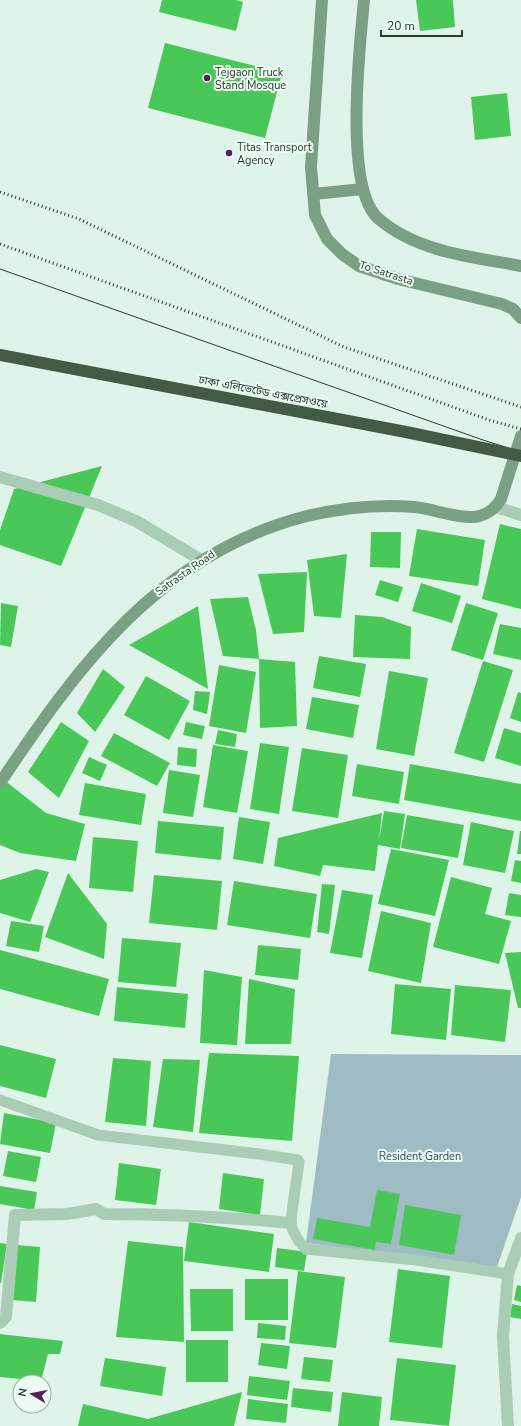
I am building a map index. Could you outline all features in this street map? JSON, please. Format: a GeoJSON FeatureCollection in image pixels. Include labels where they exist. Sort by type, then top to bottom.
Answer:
{"type":"FeatureCollection","features":[{"type":"Feature","properties":{"kind":"highway","name":"ঢাকা এলিভেটেড এক্সপ্রেসওয়ে"},"geometry":{"type":"LineString","coordinates":[[0,355],[398,430],[521,456]]}},
{"type":"Feature","properties":{"kind":"street","name":"To Satrasta"},"geometry":{"type":"LineString","coordinates":[[322,0],[311,167],[315,215],[327,239],[342,254],[359,266],[398,279],[502,304],[513,309],[521,318]]}},
{"type":"Feature","properties":{"kind":"street"},"geometry":{"type":"LineString","coordinates":[[364,0],[358,55],[356,110],[358,154],[363,189],[368,205],[377,219],[402,235],[427,246],[521,266]]}},
{"type":"Feature","properties":{"kind":"street"},"geometry":{"type":"LineString","coordinates":[[313,194],[363,189]]}},
{"type":"Feature","properties":{"kind":"street"},"geometry":{"type":"LineString","coordinates":[[521,436],[504,492],[496,507],[521,516]]}},
{"type":"Feature","properties":{"kind":"street"},"geometry":{"type":"LineString","coordinates":[[0,477],[98,505],[136,521],[201,560]]}},
{"type":"Feature","properties":{"kind":"street","name":"Satrasta Road"},"geometry":{"type":"LineString","coordinates":[[0,783],[43,718],[80,672],[116,631],[152,596],[201,560],[222,548],[270,527],[308,516],[345,510],[387,506],[416,507],[473,517],[496,507]]}},
{"type":"Feature","properties":{"kind":"street"},"geometry":{"type":"LineString","coordinates":[[0,1323],[6,1318],[15,1215],[67,1214],[96,1209],[104,1214],[201,1215],[290,1223]]}},
{"type":"Feature","properties":{"kind":"street"},"geometry":{"type":"LineString","coordinates":[[508,1426],[503,1336],[508,1274],[520,1245]]}},
{"type":"Feature","properties":{"kind":"lane"},"geometry":{"type":"LineString","coordinates":[[0,1100],[98,1135],[293,1158],[300,1162],[290,1223],[300,1243],[306,1249],[416,1260],[508,1274]]}},
{"type":"Feature","properties":{"kind":"green space","name":"Resident Garden"},"geometry":{"type":"Polygon","coordinates":[[[331,1054],[521,1055],[521,1197],[497,1267],[306,1243],[331,1054]]]}},
{"type":"Feature","properties":{"kind":"building"},"geometry":{"type":"Polygon","coordinates":[[[162,0],[236,0],[243,2],[236,31],[159,12],[162,0]]]}},
{"type":"Feature","properties":{"kind":"building"},"geometry":{"type":"Polygon","coordinates":[[[416,0],[453,0],[455,27],[420,31],[416,0]]]}},
{"type":"Feature","properties":{"kind":"building"},"geometry":{"type":"Polygon","coordinates":[[[165,43],[282,73],[265,138],[148,108],[165,43]]]}},
{"type":"Feature","properties":{"kind":"building"},"geometry":{"type":"Polygon","coordinates":[[[507,93],[511,136],[475,140],[471,97],[507,93]]]}},
{"type":"Feature","properties":{"kind":"building"},"geometry":{"type":"Polygon","coordinates":[[[102,466],[61,566],[0,545],[0,530],[14,489],[102,466]]]}},
{"type":"Feature","properties":{"kind":"building"},"geometry":{"type":"Polygon","coordinates":[[[500,524],[521,529],[521,609],[482,599],[500,524]]]}},
{"type":"Feature","properties":{"kind":"building"},"geometry":{"type":"Polygon","coordinates":[[[417,529],[485,540],[478,586],[409,576],[417,529]]]}},
{"type":"Feature","properties":{"kind":"building"},"geometry":{"type":"Polygon","coordinates":[[[371,532],[401,532],[400,568],[370,567],[371,532]]]}},
{"type":"Feature","properties":{"kind":"building"},"geometry":{"type":"Polygon","coordinates":[[[347,554],[341,618],[314,616],[307,560],[347,554]]]}},
{"type":"Feature","properties":{"kind":"building"},"geometry":{"type":"Polygon","coordinates":[[[307,572],[304,632],[273,634],[258,574],[307,572]]]}},
{"type":"Feature","properties":{"kind":"building"},"geometry":{"type":"Polygon","coordinates":[[[380,580],[403,587],[398,602],[375,595],[380,580]]]}},
{"type":"Feature","properties":{"kind":"building"},"geometry":{"type":"Polygon","coordinates":[[[421,583],[461,596],[452,623],[412,611],[421,583]]]}},
{"type":"Feature","properties":{"kind":"building"},"geometry":{"type":"Polygon","coordinates":[[[248,597],[256,630],[259,659],[223,656],[210,599],[248,597]]]}},
{"type":"Feature","properties":{"kind":"building"},"geometry":{"type":"Polygon","coordinates":[[[1,603],[18,606],[11,647],[0,645],[1,603]]]}},
{"type":"Feature","properties":{"kind":"building"},"geometry":{"type":"Polygon","coordinates":[[[466,603],[498,613],[483,660],[451,650],[466,603]]]}},
{"type":"Feature","properties":{"kind":"building"},"geometry":{"type":"Polygon","coordinates":[[[198,606],[208,689],[129,645],[198,606]]]}},
{"type":"Feature","properties":{"kind":"building"},"geometry":{"type":"Polygon","coordinates":[[[355,615],[382,617],[411,627],[410,659],[353,657],[355,615]]]}},
{"type":"Feature","properties":{"kind":"building"},"geometry":{"type":"Polygon","coordinates":[[[500,624],[521,628],[521,660],[493,654],[500,624]]]}},
{"type":"Feature","properties":{"kind":"building"},"geometry":{"type":"Polygon","coordinates":[[[319,656],[366,664],[360,697],[313,688],[319,656]]]}},
{"type":"Feature","properties":{"kind":"building"},"geometry":{"type":"Polygon","coordinates":[[[259,659],[295,662],[297,726],[260,728],[259,659]]]}},
{"type":"Feature","properties":{"kind":"building"},"geometry":{"type":"Polygon","coordinates":[[[483,661],[513,670],[484,762],[454,753],[483,661]]]}},
{"type":"Feature","properties":{"kind":"building"},"geometry":{"type":"Polygon","coordinates":[[[219,665],[256,672],[246,733],[209,726],[219,665]]]}},
{"type":"Feature","properties":{"kind":"building"},"geometry":{"type":"Polygon","coordinates":[[[103,669],[125,687],[95,732],[77,713],[103,669]]]}},
{"type":"Feature","properties":{"kind":"building"},"geometry":{"type":"Polygon","coordinates":[[[389,671],[428,678],[414,756],[376,749],[389,671]]]}},
{"type":"Feature","properties":{"kind":"building"},"geometry":{"type":"Polygon","coordinates":[[[146,676],[190,701],[169,740],[124,715],[146,676]]]}},
{"type":"Feature","properties":{"kind":"building"},"geometry":{"type":"Polygon","coordinates":[[[195,691],[210,692],[207,714],[193,710],[195,691]]]}},
{"type":"Feature","properties":{"kind":"building"},"geometry":{"type":"Polygon","coordinates":[[[518,692],[521,693],[521,722],[510,718],[518,692]]]}},
{"type":"Feature","properties":{"kind":"building"},"geometry":{"type":"Polygon","coordinates":[[[312,697],[359,705],[353,738],[306,729],[312,697]]]}},
{"type":"Feature","properties":{"kind":"building"},"geometry":{"type":"Polygon","coordinates":[[[61,722],[89,741],[59,798],[28,772],[61,722]]]}},
{"type":"Feature","properties":{"kind":"building"},"geometry":{"type":"Polygon","coordinates":[[[186,722],[205,726],[202,739],[183,735],[186,722]]]}},
{"type":"Feature","properties":{"kind":"building"},"geometry":{"type":"Polygon","coordinates":[[[504,728],[521,733],[521,766],[495,758],[504,728]]]}},
{"type":"Feature","properties":{"kind":"building"},"geometry":{"type":"Polygon","coordinates":[[[218,730],[237,734],[235,747],[215,744],[218,730]]]}},
{"type":"Feature","properties":{"kind":"building"},"geometry":{"type":"Polygon","coordinates":[[[114,733],[170,763],[157,786],[101,756],[114,733]]]}},
{"type":"Feature","properties":{"kind":"building"},"geometry":{"type":"Polygon","coordinates":[[[260,743],[289,747],[279,814],[250,809],[260,743]]]}},
{"type":"Feature","properties":{"kind":"building"},"geometry":{"type":"Polygon","coordinates":[[[213,745],[248,751],[237,813],[203,807],[213,745]]]}},
{"type":"Feature","properties":{"kind":"building"},"geometry":{"type":"Polygon","coordinates":[[[178,747],[197,749],[196,767],[177,765],[178,747]]]}},
{"type":"Feature","properties":{"kind":"building"},"geometry":{"type":"Polygon","coordinates":[[[302,748],[348,755],[338,818],[292,811],[302,748]]]}},
{"type":"Feature","properties":{"kind":"building"},"geometry":{"type":"Polygon","coordinates":[[[89,757],[107,765],[100,781],[82,773],[89,757]]]}},
{"type":"Feature","properties":{"kind":"building"},"geometry":{"type":"Polygon","coordinates":[[[357,764],[404,772],[399,804],[352,796],[357,764]]]}},
{"type":"Feature","properties":{"kind":"building"},"geometry":{"type":"Polygon","coordinates":[[[410,764],[521,784],[521,821],[404,800],[410,764]]]}},
{"type":"Feature","properties":{"kind":"building"},"geometry":{"type":"Polygon","coordinates":[[[169,770],[200,775],[193,817],[163,813],[169,770]]]}},
{"type":"Feature","properties":{"kind":"building"},"geometry":{"type":"Polygon","coordinates":[[[4,780],[46,813],[85,824],[76,861],[20,853],[0,845],[0,788],[4,780]]]}},
{"type":"Feature","properties":{"kind":"building"},"geometry":{"type":"Polygon","coordinates":[[[85,783],[146,794],[141,825],[79,815],[85,783]]]}},
{"type":"Feature","properties":{"kind":"building"},"geometry":{"type":"Polygon","coordinates":[[[384,811],[405,814],[400,849],[378,845],[375,871],[323,865],[320,876],[274,866],[278,838],[382,813],[379,841],[384,811]]]}},
{"type":"Feature","properties":{"kind":"building"},"geometry":{"type":"Polygon","coordinates":[[[407,815],[464,825],[458,858],[401,848],[407,815]]]}},
{"type":"Feature","properties":{"kind":"building"},"geometry":{"type":"Polygon","coordinates":[[[239,817],[270,822],[263,864],[233,859],[239,817]]]}},
{"type":"Feature","properties":{"kind":"building"},"geometry":{"type":"Polygon","coordinates":[[[158,821],[224,827],[221,860],[155,853],[158,821]]]}},
{"type":"Feature","properties":{"kind":"building"},"geometry":{"type":"Polygon","coordinates":[[[471,822],[514,831],[505,873],[463,865],[471,822]]]}},
{"type":"Feature","properties":{"kind":"building"},"geometry":{"type":"Polygon","coordinates":[[[520,831],[521,854],[517,854],[520,831]]]}},
{"type":"Feature","properties":{"kind":"building"},"geometry":{"type":"Polygon","coordinates":[[[93,837],[138,841],[133,892],[89,888],[93,837]]]}},
{"type":"Feature","properties":{"kind":"building"},"geometry":{"type":"Polygon","coordinates":[[[391,849],[449,860],[435,916],[378,904],[391,849]]]}},
{"type":"Feature","properties":{"kind":"building"},"geometry":{"type":"Polygon","coordinates":[[[515,860],[521,861],[521,883],[511,881],[515,860]]]}},
{"type":"Feature","properties":{"kind":"building"},"geometry":{"type":"Polygon","coordinates":[[[36,869],[49,872],[30,922],[0,913],[0,880],[36,869]]]}},
{"type":"Feature","properties":{"kind":"building"},"geometry":{"type":"Polygon","coordinates":[[[68,873],[107,924],[104,959],[45,937],[68,873]]]}},
{"type":"Feature","properties":{"kind":"building"},"geometry":{"type":"Polygon","coordinates":[[[154,875],[222,881],[217,930],[149,923],[154,875]]]}},
{"type":"Feature","properties":{"kind":"building"},"geometry":{"type":"Polygon","coordinates":[[[451,877],[492,888],[485,914],[511,921],[499,964],[433,947],[451,877]]]}},
{"type":"Feature","properties":{"kind":"building"},"geometry":{"type":"Polygon","coordinates":[[[234,881],[317,894],[310,938],[227,925],[234,881]]]}},
{"type":"Feature","properties":{"kind":"building"},"geometry":{"type":"Polygon","coordinates":[[[322,884],[335,885],[329,934],[317,932],[322,884]]]}},
{"type":"Feature","properties":{"kind":"building"},"geometry":{"type":"Polygon","coordinates":[[[342,890],[373,895],[362,958],[330,953],[342,890]]]}},
{"type":"Feature","properties":{"kind":"building"},"geometry":{"type":"Polygon","coordinates":[[[509,893],[521,895],[521,917],[505,915],[509,893]]]}},
{"type":"Feature","properties":{"kind":"building"},"geometry":{"type":"Polygon","coordinates":[[[381,911],[431,923],[421,983],[368,971],[381,911]]]}},
{"type":"Feature","properties":{"kind":"building"},"geometry":{"type":"Polygon","coordinates":[[[11,921],[44,926],[39,952],[6,946],[11,921]]]}},
{"type":"Feature","properties":{"kind":"building"},"geometry":{"type":"Polygon","coordinates":[[[122,938],[181,943],[176,987],[118,982],[122,938]]]}},
{"type":"Feature","properties":{"kind":"building"},"geometry":{"type":"Polygon","coordinates":[[[258,945],[301,949],[298,980],[255,975],[258,945]]]}},
{"type":"Feature","properties":{"kind":"building"},"geometry":{"type":"Polygon","coordinates":[[[0,950],[109,979],[99,1016],[0,989],[0,950]]]}},
{"type":"Feature","properties":{"kind":"building"},"geometry":{"type":"Polygon","coordinates":[[[521,952],[521,1008],[518,1008],[505,953],[521,952]]]}},
{"type":"Feature","properties":{"kind":"building"},"geometry":{"type":"Polygon","coordinates":[[[204,970],[242,977],[237,1045],[200,1043],[204,970]]]}},
{"type":"Feature","properties":{"kind":"building"},"geometry":{"type":"Polygon","coordinates":[[[249,979],[295,989],[291,1044],[245,1044],[249,979]]]}},
{"type":"Feature","properties":{"kind":"building"},"geometry":{"type":"Polygon","coordinates":[[[395,984],[451,989],[446,1040],[391,1034],[395,984]]]}},
{"type":"Feature","properties":{"kind":"building"},"geometry":{"type":"Polygon","coordinates":[[[455,985],[511,990],[505,1042],[451,1035],[455,985]]]}},
{"type":"Feature","properties":{"kind":"building"},"geometry":{"type":"Polygon","coordinates":[[[117,987],[188,994],[185,1028],[114,1021],[117,987]]]}},
{"type":"Feature","properties":{"kind":"building"},"geometry":{"type":"Polygon","coordinates":[[[0,1045],[56,1059],[46,1098],[0,1086],[0,1045]]]}},
{"type":"Feature","properties":{"kind":"building"},"geometry":{"type":"Polygon","coordinates":[[[209,1053],[299,1056],[292,1141],[199,1133],[209,1053]]]}},
{"type":"Feature","properties":{"kind":"building"},"geometry":{"type":"Polygon","coordinates":[[[113,1058],[151,1061],[146,1126],[105,1122],[113,1058]]]}},
{"type":"Feature","properties":{"kind":"building"},"geometry":{"type":"Polygon","coordinates":[[[163,1059],[200,1060],[193,1132],[153,1127],[163,1059]]]}},
{"type":"Feature","properties":{"kind":"building"},"geometry":{"type":"Polygon","coordinates":[[[4,1113],[56,1123],[50,1153],[0,1144],[4,1113]]]}},
{"type":"Feature","properties":{"kind":"building"},"geometry":{"type":"Polygon","coordinates":[[[8,1151],[41,1157],[36,1182],[3,1176],[8,1151]]]}},
{"type":"Feature","properties":{"kind":"building"},"geometry":{"type":"Polygon","coordinates":[[[119,1163],[161,1169],[156,1205],[115,1200],[119,1163]]]}},
{"type":"Feature","properties":{"kind":"building"},"geometry":{"type":"Polygon","coordinates":[[[223,1173],[264,1179],[260,1215],[219,1209],[223,1173]]]}},
{"type":"Feature","properties":{"kind":"building"},"geometry":{"type":"Polygon","coordinates":[[[0,1186],[37,1192],[34,1210],[0,1204],[0,1186]]]}},
{"type":"Feature","properties":{"kind":"building"},"geometry":{"type":"Polygon","coordinates":[[[377,1190],[400,1194],[391,1244],[376,1242],[375,1250],[313,1239],[317,1218],[370,1227],[377,1190]]]}},
{"type":"Feature","properties":{"kind":"building"},"geometry":{"type":"Polygon","coordinates":[[[405,1205],[461,1215],[454,1255],[399,1245],[405,1205]]]}},
{"type":"Feature","properties":{"kind":"building"},"geometry":{"type":"Polygon","coordinates":[[[189,1222],[274,1234],[269,1272],[184,1261],[189,1222]]]}},
{"type":"Feature","properties":{"kind":"building"},"geometry":{"type":"Polygon","coordinates":[[[128,1241],[183,1247],[184,1342],[116,1337],[128,1241]]]}},
{"type":"Feature","properties":{"kind":"building"},"geometry":{"type":"Polygon","coordinates":[[[0,1243],[7,1244],[1,1283],[0,1283],[0,1243]]]}},
{"type":"Feature","properties":{"kind":"building"},"geometry":{"type":"Polygon","coordinates":[[[17,1245],[40,1247],[36,1302],[12,1300],[17,1245]]]}},
{"type":"Feature","properties":{"kind":"building"},"geometry":{"type":"Polygon","coordinates":[[[277,1248],[307,1252],[304,1271],[275,1267],[277,1248]]]}},
{"type":"Feature","properties":{"kind":"building"},"geometry":{"type":"Polygon","coordinates":[[[398,1269],[450,1276],[442,1348],[389,1342],[398,1269]]]}},
{"type":"Feature","properties":{"kind":"building"},"geometry":{"type":"Polygon","coordinates":[[[298,1271],[345,1277],[336,1348],[289,1343],[298,1271]]]}},
{"type":"Feature","properties":{"kind":"building"},"geometry":{"type":"Polygon","coordinates":[[[245,1279],[288,1279],[288,1320],[245,1320],[245,1279]]]}},
{"type":"Feature","properties":{"kind":"building"},"geometry":{"type":"Polygon","coordinates":[[[517,1285],[521,1286],[521,1302],[514,1300],[517,1285]]]}},
{"type":"Feature","properties":{"kind":"building"},"geometry":{"type":"Polygon","coordinates":[[[190,1289],[233,1289],[233,1331],[191,1331],[190,1289]]]}},
{"type":"Feature","properties":{"kind":"building"},"geometry":{"type":"Polygon","coordinates":[[[512,1304],[521,1306],[521,1319],[510,1317],[512,1304]]]}},
{"type":"Feature","properties":{"kind":"building"},"geometry":{"type":"Polygon","coordinates":[[[258,1323],[286,1326],[285,1340],[257,1338],[258,1323]]]}},
{"type":"Feature","properties":{"kind":"building"},"geometry":{"type":"Polygon","coordinates":[[[0,1334],[63,1341],[60,1354],[48,1354],[43,1374],[12,1374],[12,1378],[0,1377],[0,1334]]]}},
{"type":"Feature","properties":{"kind":"building"},"geometry":{"type":"Polygon","coordinates":[[[186,1340],[228,1340],[228,1382],[186,1382],[186,1340]]]}},
{"type":"Feature","properties":{"kind":"building"},"geometry":{"type":"Polygon","coordinates":[[[261,1343],[290,1346],[287,1369],[258,1365],[261,1343]]]}},
{"type":"Feature","properties":{"kind":"building"},"geometry":{"type":"Polygon","coordinates":[[[304,1357],[333,1360],[330,1382],[301,1379],[304,1357]]]}},
{"type":"Feature","properties":{"kind":"building"},"geometry":{"type":"Polygon","coordinates":[[[105,1358],[166,1367],[162,1396],[100,1386],[105,1358]]]}},
{"type":"Feature","properties":{"kind":"building"},"geometry":{"type":"Polygon","coordinates":[[[397,1358],[456,1365],[449,1426],[390,1420],[397,1358]]]}},
{"type":"Feature","properties":{"kind":"building"},"geometry":{"type":"Polygon","coordinates":[[[249,1376],[290,1381],[287,1400],[247,1395],[249,1376]]]}},
{"type":"Feature","properties":{"kind":"building"},"geometry":{"type":"Polygon","coordinates":[[[293,1388],[333,1392],[331,1412],[291,1407],[293,1388]]]}},
{"type":"Feature","properties":{"kind":"building"},"geometry":{"type":"Polygon","coordinates":[[[242,1392],[234,1426],[78,1426],[83,1404],[148,1419],[242,1392]]]}},
{"type":"Feature","properties":{"kind":"building"},"geometry":{"type":"Polygon","coordinates":[[[342,1392],[382,1397],[379,1426],[338,1426],[342,1392]]]}},
{"type":"Feature","properties":{"kind":"building"},"geometry":{"type":"Polygon","coordinates":[[[248,1399],[288,1404],[286,1423],[246,1419],[248,1399]]]}},
{"type":"Feature","properties":{"kind":"tram line"},"geometry":{"type":"LineString","coordinates":[[0,269],[483,440],[521,452]]}},
{"type":"Feature","properties":{"kind":"railway"},"geometry":{"type":"LineString","coordinates":[[0,192],[79,219],[344,347],[521,407]]}},
{"type":"Feature","properties":{"kind":"railway"},"geometry":{"type":"LineString","coordinates":[[0,244],[489,420],[521,429]]}},
{"type":"Feature","properties":{"kind":"place","name":"Tejgaon Truck Stand Mosque"},"geometry":{"type":"Point","coordinates":[207,78]}},
{"type":"Feature","properties":{"kind":"place","name":"Titas Transport Agency"},"geometry":{"type":"Point","coordinates":[229,153]}}]}
